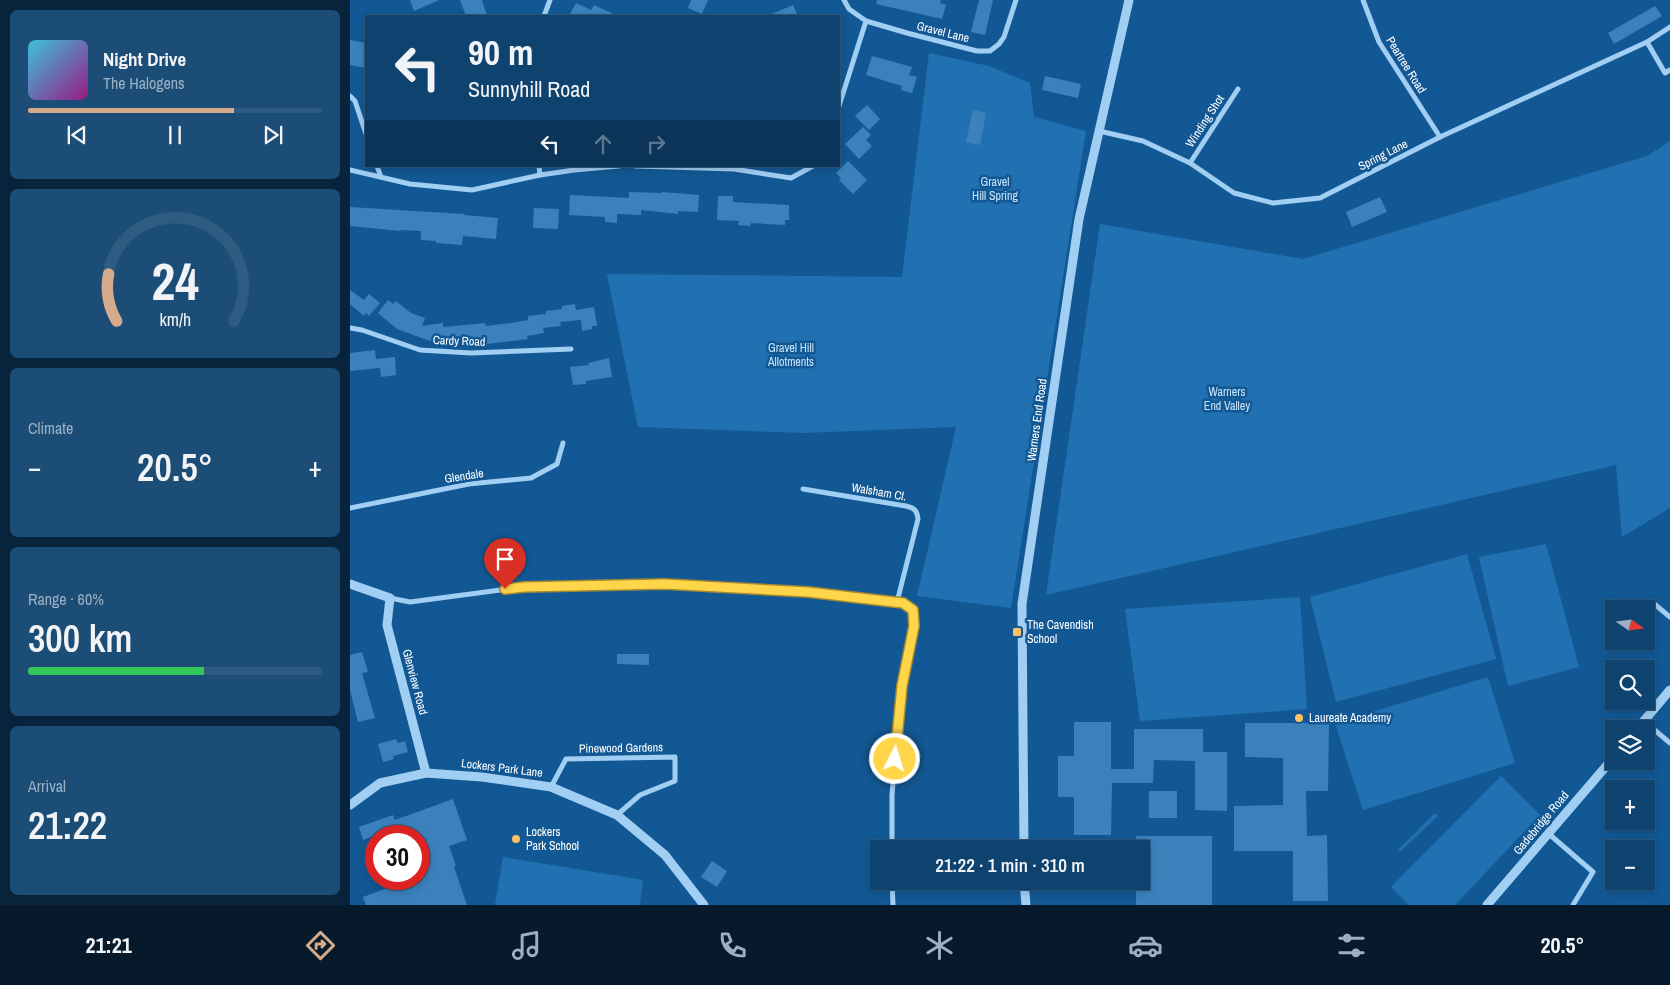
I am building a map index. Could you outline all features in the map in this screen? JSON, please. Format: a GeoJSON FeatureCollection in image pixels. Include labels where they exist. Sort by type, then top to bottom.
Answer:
{"type":"FeatureCollection","features":[{"type":"Feature","properties":{"kind":"street"},"geometry":{"type":"LineString","coordinates":[[544,15],[550,0]]}},
{"type":"Feature","properties":{"kind":"street","name":"Gravel Lane"},"geometry":{"type":"LineString","coordinates":[[844,0],[849,8],[866,21],[907,34],[977,51],[990,51],[999,44],[1004,37],[1016,0]]}},
{"type":"Feature","properties":{"kind":"street","name":"Warners End Road"},"geometry":{"type":"LineString","coordinates":[[1024,840],[1022,604],[1079,219],[1129,0]]}},
{"type":"Feature","properties":{"kind":"street","name":"Peartree Road"},"geometry":{"type":"LineString","coordinates":[[1363,0],[1379,42],[1440,137]]}},
{"type":"Feature","properties":{"kind":"street"},"geometry":{"type":"LineString","coordinates":[[840,103],[866,21]]}},
{"type":"Feature","properties":{"kind":"street","name":"Spring Lane"},"geometry":{"type":"LineString","coordinates":[[1099,131],[1143,141],[1190,163],[1234,192],[1253,198],[1272,203],[1320,198],[1440,137],[1647,42],[1670,27]]}},
{"type":"Feature","properties":{"kind":"street"},"geometry":{"type":"LineString","coordinates":[[1647,42],[1665,73],[1670,70]]}},
{"type":"Feature","properties":{"kind":"street","name":"Winding Shot"},"geometry":{"type":"LineString","coordinates":[[1190,163],[1238,89]]}},
{"type":"Feature","properties":{"kind":"street"},"geometry":{"type":"LineString","coordinates":[[350,96],[355,101],[365,131]]}},
{"type":"Feature","properties":{"kind":"street"},"geometry":{"type":"LineString","coordinates":[[377,167],[380,178]]}},
{"type":"Feature","properties":{"kind":"street"},"geometry":{"type":"LineString","coordinates":[[539,167],[540,175]]}},
{"type":"Feature","properties":{"kind":"street"},"geometry":{"type":"LineString","coordinates":[[350,170],[410,184],[472,190],[540,175],[608,167]]}},
{"type":"Feature","properties":{"kind":"street"},"geometry":{"type":"LineString","coordinates":[[660,167],[734,170],[791,178],[811,167]]}},
{"type":"Feature","properties":{"kind":"street","name":"Cardy Road"},"geometry":{"type":"LineString","coordinates":[[350,328],[362,330],[420,350],[471,353],[571,349]]}},
{"type":"Feature","properties":{"kind":"street","name":"Glendale"},"geometry":{"type":"LineString","coordinates":[[350,508],[469,484],[531,478],[557,464],[563,442]]}},
{"type":"Feature","properties":{"kind":"street","name":"Walsham Cl."},"geometry":{"type":"LineString","coordinates":[[803,489],[906,506],[913,508],[917,512],[918,519],[897,602]]}},
{"type":"Feature","properties":{"kind":"street"},"geometry":{"type":"LineString","coordinates":[[350,584],[390,598],[410,602],[524,587],[665,584],[808,592],[903,603],[913,610],[914,626],[902,686],[892,795],[892,840]]}},
{"type":"Feature","properties":{"kind":"street","name":"Glenview Road"},"geometry":{"type":"LineString","coordinates":[[390,598],[386,624],[426,773]]}},
{"type":"Feature","properties":{"kind":"street"},"geometry":{"type":"LineString","coordinates":[[1655,604],[1670,617]]}},
{"type":"Feature","properties":{"kind":"street"},"geometry":{"type":"LineString","coordinates":[[1645,720],[1670,690]]}},
{"type":"Feature","properties":{"kind":"street"},"geometry":{"type":"LineString","coordinates":[[1655,730],[1670,743]]}},
{"type":"Feature","properties":{"kind":"street","name":"Pinewood Gardens"},"geometry":{"type":"LineString","coordinates":[[551,786],[566,759],[675,757],[675,781],[640,795],[616,815]]}},
{"type":"Feature","properties":{"kind":"street","name":"Gadebridge Road"},"geometry":{"type":"LineString","coordinates":[[1487,905],[1605,768]]}},
{"type":"Feature","properties":{"kind":"street","name":"Lockers Park Lane"},"geometry":{"type":"LineString","coordinates":[[350,805],[380,783],[426,773],[551,786],[616,815],[664,855],[704,905]]}},
{"type":"Feature","properties":{"kind":"street"},"geometry":{"type":"LineString","coordinates":[[1548,834],[1593,872],[1573,905]]}},
{"type":"Feature","properties":{"kind":"street"},"geometry":{"type":"LineString","coordinates":[[892,890],[893,905]]}},
{"type":"Feature","properties":{"kind":"street"},"geometry":{"type":"LineString","coordinates":[[1025,890],[1026,905]]}},
{"type":"Feature","properties":{"kind":"green space"},"geometry":{"type":"Polygon","coordinates":[[[929,53],[989,66],[1030,83],[1034,117],[1086,131],[1011,608],[917,596],[956,427],[803,433],[638,427],[607,274],[902,277],[929,53]]]}},
{"type":"Feature","properties":{"kind":"green space","name":"Warners End Valley"},"geometry":{"type":"Polygon","coordinates":[[[1670,141],[1670,508],[1622,537],[1616,465],[1046,595],[1100,224],[1303,259],[1647,156],[1670,141]]]}},
{"type":"Feature","properties":{"kind":"green space"},"geometry":{"type":"Polygon","coordinates":[[[1546,544],[1579,667],[1508,686],[1479,557],[1546,544]]]}},
{"type":"Feature","properties":{"kind":"green space"},"geometry":{"type":"Polygon","coordinates":[[[1467,554],[1496,659],[1336,702],[1310,597],[1467,554]]]}},
{"type":"Feature","properties":{"kind":"green space"},"geometry":{"type":"Polygon","coordinates":[[[1300,597],[1307,709],[1140,721],[1125,609],[1300,597]]]}},
{"type":"Feature","properties":{"kind":"green space"},"geometry":{"type":"Polygon","coordinates":[[[1488,677],[1515,763],[1363,810],[1335,723],[1488,677]]]}},
{"type":"Feature","properties":{"kind":"green space"},"geometry":{"type":"Polygon","coordinates":[[[1501,776],[1540,815],[1455,905],[1409,905],[1391,887],[1501,776]]]}},
{"type":"Feature","properties":{"kind":"green space"},"geometry":{"type":"Polygon","coordinates":[[[1435,813],[1438,816],[1400,852],[1398,850],[1435,813]]]}},
{"type":"Feature","properties":{"kind":"green space"},"geometry":{"type":"Polygon","coordinates":[[[503,857],[643,880],[640,905],[495,905],[503,857]]]}},
{"type":"Feature","properties":{"kind":"building"},"geometry":{"type":"Polygon","coordinates":[[[410,0],[439,0],[414,11],[410,0]]]}},
{"type":"Feature","properties":{"kind":"building"},"geometry":{"type":"Polygon","coordinates":[[[460,0],[482,0],[487,15],[466,15],[460,0]]]}},
{"type":"Feature","properties":{"kind":"building"},"geometry":{"type":"Polygon","coordinates":[[[691,0],[708,0],[702,14],[688,8],[691,0]]]}},
{"type":"Feature","properties":{"kind":"building"},"geometry":{"type":"Polygon","coordinates":[[[877,0],[941,0],[940,3],[946,5],[942,19],[876,4],[877,0]]]}},
{"type":"Feature","properties":{"kind":"building"},"geometry":{"type":"Polygon","coordinates":[[[979,0],[993,0],[985,35],[971,32],[979,0]]]}},
{"type":"Feature","properties":{"kind":"building"},"geometry":{"type":"Polygon","coordinates":[[[576,3],[591,10],[594,5],[616,15],[570,15],[576,3]]]}},
{"type":"Feature","properties":{"kind":"building"},"geometry":{"type":"Polygon","coordinates":[[[793,5],[798,15],[769,15],[793,5]]]}},
{"type":"Feature","properties":{"kind":"building"},"geometry":{"type":"Polygon","coordinates":[[[1655,6],[1662,16],[1614,44],[1608,33],[1655,6]]]}},
{"type":"Feature","properties":{"kind":"building"},"geometry":{"type":"Polygon","coordinates":[[[350,40],[365,43],[365,68],[350,65],[350,40]]]}},
{"type":"Feature","properties":{"kind":"building"},"geometry":{"type":"Polygon","coordinates":[[[872,56],[912,67],[909,75],[917,77],[912,93],[901,90],[902,86],[866,75],[872,56]]]}},
{"type":"Feature","properties":{"kind":"building"},"geometry":{"type":"Polygon","coordinates":[[[1045,76],[1081,84],[1078,98],[1042,90],[1045,76]]]}},
{"type":"Feature","properties":{"kind":"building"},"geometry":{"type":"Polygon","coordinates":[[[867,105],[880,119],[869,130],[855,116],[867,105]]]}},
{"type":"Feature","properties":{"kind":"building"},"geometry":{"type":"Polygon","coordinates":[[[973,110],[986,113],[980,145],[966,142],[973,110]]]}},
{"type":"Feature","properties":{"kind":"building"},"geometry":{"type":"Polygon","coordinates":[[[863,127],[871,135],[866,140],[872,146],[859,159],[845,144],[863,127]]]}},
{"type":"Feature","properties":{"kind":"building"},"geometry":{"type":"Polygon","coordinates":[[[848,161],[867,180],[853,194],[839,180],[841,178],[836,173],[848,161]]]}},
{"type":"Feature","properties":{"kind":"building"},"geometry":{"type":"Polygon","coordinates":[[[629,192],[699,195],[698,212],[678,211],[678,214],[641,210],[641,215],[617,214],[617,223],[605,222],[605,217],[569,215],[570,195],[629,198],[629,192]]]}},
{"type":"Feature","properties":{"kind":"building"},"geometry":{"type":"Polygon","coordinates":[[[718,196],[733,196],[733,202],[789,205],[789,220],[785,220],[785,225],[751,223],[750,226],[738,225],[739,221],[717,220],[718,196]]]}},
{"type":"Feature","properties":{"kind":"building"},"geometry":{"type":"Polygon","coordinates":[[[1380,197],[1387,212],[1352,227],[1346,212],[1380,197]]]}},
{"type":"Feature","properties":{"kind":"building"},"geometry":{"type":"Polygon","coordinates":[[[350,207],[498,218],[496,239],[463,236],[462,245],[436,243],[436,241],[421,240],[421,231],[350,226],[350,207]]]}},
{"type":"Feature","properties":{"kind":"building"},"geometry":{"type":"Polygon","coordinates":[[[534,208],[559,209],[558,229],[533,228],[534,208]]]}},
{"type":"Feature","properties":{"kind":"building"},"geometry":{"type":"Polygon","coordinates":[[[350,290],[364,300],[369,294],[380,303],[369,316],[366,313],[364,316],[350,304],[350,290]]]}},
{"type":"Feature","properties":{"kind":"building"},"geometry":{"type":"Polygon","coordinates":[[[388,300],[393,304],[396,301],[411,313],[425,318],[422,326],[443,323],[443,327],[485,323],[486,326],[511,323],[528,320],[528,316],[546,314],[546,311],[562,309],[562,306],[575,304],[576,310],[594,307],[597,326],[592,326],[592,329],[582,331],[581,320],[560,322],[561,326],[543,328],[544,333],[527,336],[528,339],[479,345],[479,342],[474,343],[474,341],[452,344],[451,340],[433,342],[397,329],[378,313],[388,300]]]}},
{"type":"Feature","properties":{"kind":"building"},"geometry":{"type":"Polygon","coordinates":[[[375,350],[376,359],[395,357],[396,375],[381,377],[380,368],[350,371],[350,353],[375,350]]]}},
{"type":"Feature","properties":{"kind":"building"},"geometry":{"type":"Polygon","coordinates":[[[609,358],[612,377],[586,381],[586,384],[573,385],[570,367],[589,365],[588,363],[609,358]]]}},
{"type":"Feature","properties":{"kind":"building"},"geometry":{"type":"Polygon","coordinates":[[[362,652],[368,672],[362,673],[375,718],[358,722],[350,690],[350,655],[362,652]]]}},
{"type":"Feature","properties":{"kind":"building"},"geometry":{"type":"Polygon","coordinates":[[[617,654],[649,654],[649,665],[617,664],[617,654]]]}},
{"type":"Feature","properties":{"kind":"building"},"geometry":{"type":"Polygon","coordinates":[[[1074,722],[1111,722],[1111,769],[1134,769],[1134,729],[1203,729],[1203,752],[1227,752],[1227,811],[1195,810],[1195,761],[1154,760],[1153,783],[1112,783],[1111,835],[1074,835],[1074,797],[1058,797],[1058,756],[1074,756],[1074,722]]]}},
{"type":"Feature","properties":{"kind":"building"},"geometry":{"type":"Polygon","coordinates":[[[1245,723],[1329,723],[1328,791],[1306,791],[1307,836],[1327,835],[1328,901],[1293,901],[1293,851],[1234,851],[1234,806],[1283,805],[1283,758],[1245,757],[1245,723]]]}},
{"type":"Feature","properties":{"kind":"building"},"geometry":{"type":"Polygon","coordinates":[[[396,739],[398,743],[405,741],[408,752],[393,756],[394,759],[383,762],[378,744],[396,739]]]}},
{"type":"Feature","properties":{"kind":"building"},"geometry":{"type":"Polygon","coordinates":[[[1149,791],[1177,791],[1177,818],[1149,818],[1149,791]]]}},
{"type":"Feature","properties":{"kind":"building"},"geometry":{"type":"Polygon","coordinates":[[[453,799],[467,840],[449,846],[467,905],[366,905],[363,897],[382,890],[430,890],[430,825],[365,825],[365,839],[363,840],[359,827],[393,815],[395,820],[453,799]]]}},
{"type":"Feature","properties":{"kind":"building"},"geometry":{"type":"Polygon","coordinates":[[[1136,836],[1212,836],[1212,905],[1136,905],[1136,890],[1150,890],[1150,840],[1136,840],[1136,836]]]}},
{"type":"Feature","properties":{"kind":"building"},"geometry":{"type":"Polygon","coordinates":[[[712,861],[727,871],[717,887],[701,877],[712,861]]]}},
{"type":"Feature","properties":{"kind":"place","name":"The Cavendish School"},"geometry":{"type":"Point","coordinates":[1017,632]}},
{"type":"Feature","properties":{"kind":"place","name":"Laureate Academy"},"geometry":{"type":"Point","coordinates":[1299,718]}},
{"type":"Feature","properties":{"kind":"place","name":"Lockers Park School"},"geometry":{"type":"Point","coordinates":[516,839]}},
{"type":"Feature","properties":{"kind":"route"},"geometry":{"type":"LineString","coordinates":[[505,589],[665,584],[808,592],[903,603],[913,610],[914,626],[902,686],[895,759]]}},
{"type":"Feature","properties":{"kind":"park label","name":"Gravel Hill Spring"},"geometry":{"type":"Point","coordinates":[995,189]}},
{"type":"Feature","properties":{"kind":"park label","name":"Gravel Hill Allotments"},"geometry":{"type":"Point","coordinates":[791,355]}}]}
